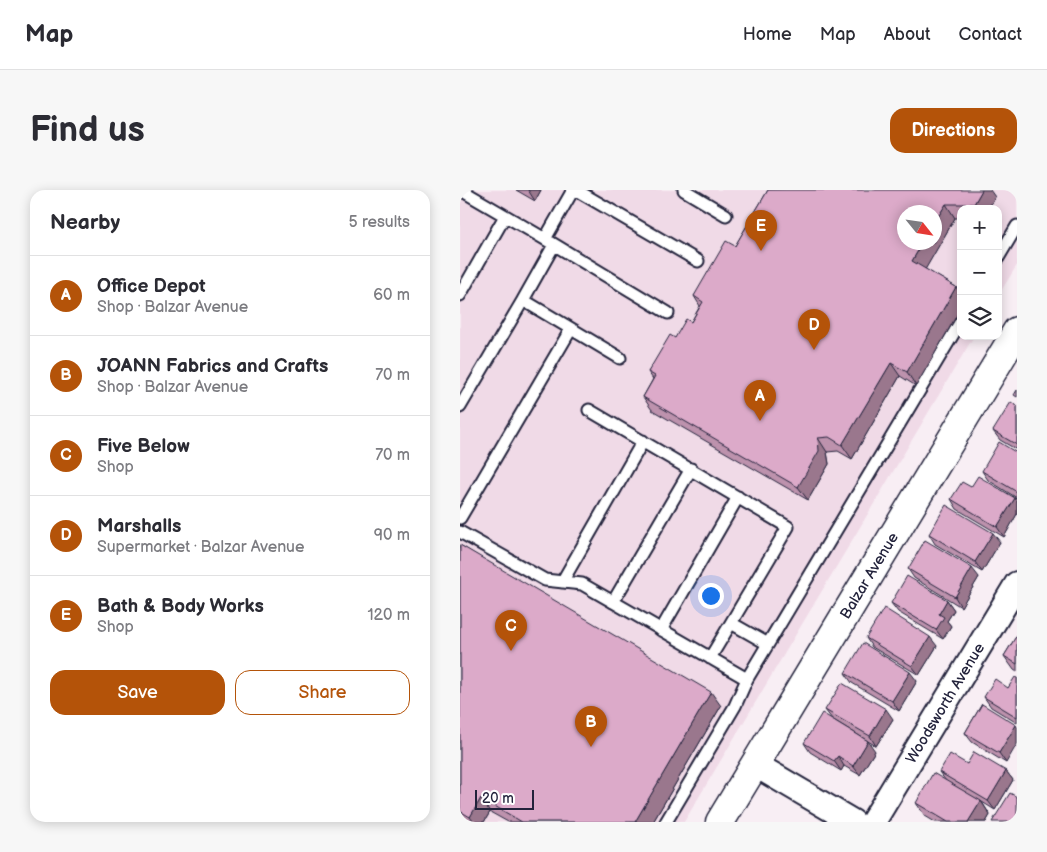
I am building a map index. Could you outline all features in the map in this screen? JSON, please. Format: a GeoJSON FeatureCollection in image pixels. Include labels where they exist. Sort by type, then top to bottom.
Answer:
{"type":"FeatureCollection","features":[{"type":"Feature","properties":{"kind":"street","name":"Balzar Avenue"},"geometry":{"type":"LineString","coordinates":[[720,822],[1017,331]]}},
{"type":"Feature","properties":{"kind":"street","name":"Woodsworth Avenue"},"geometry":{"type":"LineString","coordinates":[[873,822],[1015,593]]}},
{"type":"Feature","properties":{"kind":"street"},"geometry":{"type":"LineString","coordinates":[[756,764],[853,822]]}},
{"type":"Feature","properties":{"kind":"lane"},"geometry":{"type":"LineString","coordinates":[[461,190],[668,313]]}},
{"type":"Feature","properties":{"kind":"lane"},"geometry":{"type":"LineString","coordinates":[[460,407],[523,300],[575,190],[698,261]]}},
{"type":"Feature","properties":{"kind":"lane"},"geometry":{"type":"LineString","coordinates":[[684,190],[726,215]]}},
{"type":"Feature","properties":{"kind":"lane"},"geometry":{"type":"LineString","coordinates":[[460,295],[506,216]]}},
{"type":"Feature","properties":{"kind":"lane"},"geometry":{"type":"LineString","coordinates":[[1002,251],[1017,226]]}},
{"type":"Feature","properties":{"kind":"lane"},"geometry":{"type":"LineString","coordinates":[[523,300],[620,358]]}},
{"type":"Feature","properties":{"kind":"lane"},"geometry":{"type":"LineString","coordinates":[[666,822],[735,706],[747,679],[957,328]]}},
{"type":"Feature","properties":{"kind":"lane"},"geometry":{"type":"LineString","coordinates":[[460,518],[571,329]]}},
{"type":"Feature","properties":{"kind":"lane"},"geometry":{"type":"LineString","coordinates":[[589,410],[788,527],[710,658]]}},
{"type":"Feature","properties":{"kind":"lane"},"geometry":{"type":"LineString","coordinates":[[562,582],[643,441]]}},
{"type":"Feature","properties":{"kind":"lane"},"geometry":{"type":"LineString","coordinates":[[613,602],[690,469]]}},
{"type":"Feature","properties":{"kind":"lane"},"geometry":{"type":"LineString","coordinates":[[661,630],[738,497]]}},
{"type":"Feature","properties":{"kind":"lane"},"geometry":{"type":"LineString","coordinates":[[460,532],[546,580],[582,584],[747,679]]}},
{"type":"Feature","properties":{"kind":"lane"},"geometry":{"type":"LineString","coordinates":[[731,623],[768,644]]}},
{"type":"Feature","properties":{"kind":"shaded area"},"geometry":{"type":"Polygon","coordinates":[[[460,190],[1017,190],[1017,265],[1002,289],[1002,205],[957,205],[957,340],[972,340],[684,822],[460,822],[460,190]]]}},
{"type":"Feature","properties":{"kind":"building"},"geometry":{"type":"Polygon","coordinates":[[[768,190],[982,190],[974,204],[946,204],[942,210],[942,205],[897,205],[897,250],[918,250],[912,261],[956,287],[907,372],[891,363],[842,445],[829,437],[818,438],[819,451],[798,487],[643,397],[655,376],[648,372],[670,335],[675,338],[686,319],[691,322],[703,302],[694,296],[726,241],[735,246],[768,190]]]}},
{"type":"Feature","properties":{"kind":"building"},"geometry":{"type":"Polygon","coordinates":[[[1011,402],[1017,406],[1017,445],[993,431],[1011,402]]]}},
{"type":"Feature","properties":{"kind":"building"},"geometry":{"type":"Polygon","coordinates":[[[999,442],[1017,453],[1017,492],[982,471],[999,442]]]}},
{"type":"Feature","properties":{"kind":"building"},"geometry":{"type":"Polygon","coordinates":[[[978,476],[1015,498],[997,527],[951,499],[962,482],[971,487],[978,476]]]}},
{"type":"Feature","properties":{"kind":"building"},"geometry":{"type":"Polygon","coordinates":[[[946,505],[993,533],[975,562],[929,534],[946,505]]]}},
{"type":"Feature","properties":{"kind":"building"},"geometry":{"type":"Polygon","coordinates":[[[925,540],[972,568],[955,597],[908,569],[925,540]]]}},
{"type":"Feature","properties":{"kind":"building"},"geometry":{"type":"Polygon","coordinates":[[[460,545],[711,692],[635,822],[522,822],[481,798],[470,817],[460,811],[460,545]]]}},
{"type":"Feature","properties":{"kind":"building"},"geometry":{"type":"Polygon","coordinates":[[[907,576],[947,600],[939,614],[944,617],[936,630],[891,603],[907,576]]]}},
{"type":"Feature","properties":{"kind":"building"},"geometry":{"type":"Polygon","coordinates":[[[884,608],[930,637],[912,666],[866,638],[884,608]]]}},
{"type":"Feature","properties":{"kind":"building"},"geometry":{"type":"Polygon","coordinates":[[[1017,635],[1017,664],[1004,656],[1017,635]]]}},
{"type":"Feature","properties":{"kind":"building"},"geometry":{"type":"Polygon","coordinates":[[[863,643],[910,672],[892,701],[845,673],[863,643]]]}},
{"type":"Feature","properties":{"kind":"building"},"geometry":{"type":"Polygon","coordinates":[[[1015,677],[1017,678],[1017,717],[984,697],[995,679],[1008,688],[1015,677]]]}},
{"type":"Feature","properties":{"kind":"building"},"geometry":{"type":"Polygon","coordinates":[[[842,683],[886,709],[870,736],[825,710],[842,683]]]}},
{"type":"Feature","properties":{"kind":"building"},"geometry":{"type":"Polygon","coordinates":[[[982,704],[1016,725],[999,753],[965,733],[982,704]]]}},
{"type":"Feature","properties":{"kind":"building"},"geometry":{"type":"Polygon","coordinates":[[[822,713],[868,741],[853,766],[838,756],[834,761],[804,743],[822,713]]]}},
{"type":"Feature","properties":{"kind":"building"},"geometry":{"type":"Polygon","coordinates":[[[974,752],[1006,771],[988,801],[939,772],[950,754],[967,764],[974,752]]]}},
{"type":"Feature","properties":{"kind":"building"},"geometry":{"type":"Polygon","coordinates":[[[933,773],[981,801],[968,822],[948,822],[916,803],[933,773]]]}},
{"type":"Feature","properties":{"kind":"building"},"geometry":{"type":"Polygon","coordinates":[[[1010,793],[1017,797],[1017,822],[992,822],[1010,793]]]}},
{"type":"Feature","properties":{"kind":"place","name":"Bath & Body Works"},"geometry":{"type":"Point","coordinates":[761,251]}},
{"type":"Feature","properties":{"kind":"place","name":"Marshalls"},"geometry":{"type":"Point","coordinates":[814,350]}},
{"type":"Feature","properties":{"kind":"place","name":"Office Depot"},"geometry":{"type":"Point","coordinates":[760,421]}},
{"type":"Feature","properties":{"kind":"place","name":"Five Below"},"geometry":{"type":"Point","coordinates":[511,651]}},
{"type":"Feature","properties":{"kind":"place","name":"JOANN Fabrics and Crafts"},"geometry":{"type":"Point","coordinates":[591,747]}}]}
